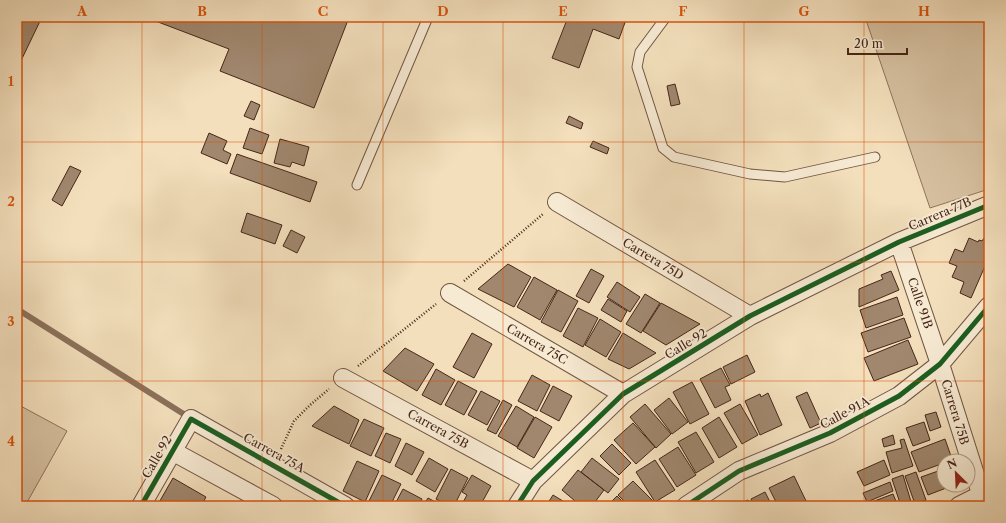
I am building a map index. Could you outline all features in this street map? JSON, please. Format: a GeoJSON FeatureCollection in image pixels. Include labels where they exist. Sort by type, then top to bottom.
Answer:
{"type":"FeatureCollection","features":[{"type":"Feature","properties":{"kind":"street","name":"Carrera 75D"},"geometry":{"type":"LineString","coordinates":[[557,202],[750,316]]}},
{"type":"Feature","properties":{"kind":"street","name":"Carrera 77B"},"geometry":{"type":"LineString","coordinates":[[899,242],[989,205]]}},
{"type":"Feature","properties":{"kind":"street","name":"Calle 92"},"geometry":{"type":"LineString","coordinates":[[517,506],[533,481],[623,394],[750,316],[899,242]]}},
{"type":"Feature","properties":{"kind":"street","name":"Calle 91B"},"geometry":{"type":"LineString","coordinates":[[899,242],[940,364]]}},
{"type":"Feature","properties":{"kind":"street","name":"Carrera 75C"},"geometry":{"type":"LineString","coordinates":[[450,293],[623,394]]}},
{"type":"Feature","properties":{"kind":"street","name":"Calle 91A"},"geometry":{"type":"LineString","coordinates":[[686,506],[739,471],[830,433],[899,396],[940,364],[989,306]]}},
{"type":"Feature","properties":{"kind":"street","name":"Carrera 75B"},"geometry":{"type":"LineString","coordinates":[[940,364],[985,496]]}},
{"type":"Feature","properties":{"kind":"street","name":"Carrera 75B"},"geometry":{"type":"LineString","coordinates":[[343,378],[533,481]]}},
{"type":"Feature","properties":{"kind":"street","name":"Calle 92"},"geometry":{"type":"LineString","coordinates":[[141,506],[192,419]]}},
{"type":"Feature","properties":{"kind":"street","name":"Carrera 75A"},"geometry":{"type":"LineString","coordinates":[[192,419],[345,506]]}},
{"type":"Feature","properties":{"kind":"street"},"geometry":{"type":"LineString","coordinates":[[172,451],[273,506]]}},
{"type":"Feature","properties":{"kind":"street"},"geometry":{"type":"LineString","coordinates":[[959,506],[985,496]]}},
{"type":"Feature","properties":{"kind":"lane"},"geometry":{"type":"LineString","coordinates":[[357,185],[428,17]]}},
{"type":"Feature","properties":{"kind":"lane"},"geometry":{"type":"LineString","coordinates":[[666,17],[640,52],[637,67],[663,148],[674,157],[750,174],[785,177],[875,157]]}},
{"type":"Feature","properties":{"kind":"path"},"geometry":{"type":"LineString","coordinates":[[273,464],[294,421],[310,404],[450,293],[557,202]]}},
{"type":"Feature","properties":{"kind":"shaded area"},"geometry":{"type":"Polygon","coordinates":[[[865,17],[989,17],[989,189],[930,208],[865,17]]]}},
{"type":"Feature","properties":{"kind":"shaded area"},"geometry":{"type":"Polygon","coordinates":[[[17,404],[67,431],[25,506],[17,506],[17,404]]]}},
{"type":"Feature","properties":{"kind":"building"},"geometry":{"type":"Polygon","coordinates":[[[17,17],[42,17],[17,69],[17,17]]]}},
{"type":"Feature","properties":{"kind":"building"},"geometry":{"type":"Polygon","coordinates":[[[145,17],[340,17],[348,20],[314,108],[220,71],[229,49],[145,17]]]}},
{"type":"Feature","properties":{"kind":"building"},"geometry":{"type":"Polygon","coordinates":[[[568,17],[627,17],[619,39],[593,29],[579,68],[552,58],[568,17]]]}},
{"type":"Feature","properties":{"kind":"building"},"geometry":{"type":"Polygon","coordinates":[[[675,84],[680,104],[671,106],[667,86],[675,84]]]}},
{"type":"Feature","properties":{"kind":"building"},"geometry":{"type":"Polygon","coordinates":[[[251,101],[260,105],[254,120],[244,116],[251,101]]]}},
{"type":"Feature","properties":{"kind":"building"},"geometry":{"type":"Polygon","coordinates":[[[569,116],[583,123],[581,129],[566,123],[569,116]]]}},
{"type":"Feature","properties":{"kind":"building"},"geometry":{"type":"Polygon","coordinates":[[[250,128],[269,135],[262,154],[243,148],[250,128]]]}},
{"type":"Feature","properties":{"kind":"building"},"geometry":{"type":"Polygon","coordinates":[[[209,133],[227,141],[223,150],[231,154],[227,164],[201,153],[209,133]]]}},
{"type":"Feature","properties":{"kind":"building"},"geometry":{"type":"Polygon","coordinates":[[[280,139],[309,147],[304,166],[292,162],[290,167],[274,163],[280,139]]]}},
{"type":"Feature","properties":{"kind":"building"},"geometry":{"type":"Polygon","coordinates":[[[593,141],[609,148],[607,154],[590,147],[593,141]]]}},
{"type":"Feature","properties":{"kind":"building"},"geometry":{"type":"Polygon","coordinates":[[[237,154],[317,182],[310,202],[230,173],[237,154]]]}},
{"type":"Feature","properties":{"kind":"building"},"geometry":{"type":"Polygon","coordinates":[[[70,166],[81,171],[62,206],[52,200],[70,166]]]}},
{"type":"Feature","properties":{"kind":"building"},"geometry":{"type":"Polygon","coordinates":[[[247,213],[282,225],[275,244],[241,232],[247,213]]]}},
{"type":"Feature","properties":{"kind":"building"},"geometry":{"type":"Polygon","coordinates":[[[291,230],[305,237],[297,253],[283,246],[291,230]]]}},
{"type":"Feature","properties":{"kind":"building"},"geometry":{"type":"Polygon","coordinates":[[[969,238],[978,242],[979,240],[982,241],[984,238],[989,240],[989,257],[971,298],[960,293],[964,282],[952,277],[957,266],[949,263],[955,249],[963,252],[969,238]]]}},
{"type":"Feature","properties":{"kind":"building"},"geometry":{"type":"Polygon","coordinates":[[[508,264],[531,277],[514,307],[478,289],[508,264]]]}},
{"type":"Feature","properties":{"kind":"building"},"geometry":{"type":"Polygon","coordinates":[[[591,269],[604,276],[589,303],[576,296],[591,269]]]}},
{"type":"Feature","properties":{"kind":"building"},"geometry":{"type":"Polygon","coordinates":[[[891,271],[899,290],[859,307],[859,289],[883,279],[881,275],[891,271]]]}},
{"type":"Feature","properties":{"kind":"building"},"geometry":{"type":"Polygon","coordinates":[[[534,277],[557,290],[540,320],[517,307],[534,277]]]}},
{"type":"Feature","properties":{"kind":"building"},"geometry":{"type":"Polygon","coordinates":[[[617,282],[640,297],[630,312],[607,297],[617,282]]]}},
{"type":"Feature","properties":{"kind":"building"},"geometry":{"type":"Polygon","coordinates":[[[558,290],[578,301],[561,332],[541,322],[558,290]]]}},
{"type":"Feature","properties":{"kind":"building"},"geometry":{"type":"Polygon","coordinates":[[[645,294],[660,303],[641,333],[626,324],[645,294]]]}},
{"type":"Feature","properties":{"kind":"building"},"geometry":{"type":"Polygon","coordinates":[[[897,297],[903,315],[866,328],[860,310],[897,297]]]}},
{"type":"Feature","properties":{"kind":"building"},"geometry":{"type":"Polygon","coordinates":[[[608,299],[627,311],[621,322],[601,310],[608,299]]]}},
{"type":"Feature","properties":{"kind":"building"},"geometry":{"type":"Polygon","coordinates":[[[661,303],[700,324],[666,345],[643,331],[661,303]]]}},
{"type":"Feature","properties":{"kind":"building"},"geometry":{"type":"Polygon","coordinates":[[[578,308],[598,318],[583,347],[563,336],[578,308]]]}},
{"type":"Feature","properties":{"kind":"building"},"geometry":{"type":"Polygon","coordinates":[[[904,318],[911,337],[868,352],[861,333],[904,318]]]}},
{"type":"Feature","properties":{"kind":"building"},"geometry":{"type":"Polygon","coordinates":[[[600,319],[621,332],[606,357],[585,345],[600,319]]]}},
{"type":"Feature","properties":{"kind":"building"},"geometry":{"type":"Polygon","coordinates":[[[472,333],[492,344],[474,378],[453,367],[472,333]]]}},
{"type":"Feature","properties":{"kind":"building"},"geometry":{"type":"Polygon","coordinates":[[[623,333],[656,353],[629,369],[608,359],[623,333]]]}},
{"type":"Feature","properties":{"kind":"building"},"geometry":{"type":"Polygon","coordinates":[[[908,340],[918,364],[874,381],[864,358],[908,340]]]}},
{"type":"Feature","properties":{"kind":"building"},"geometry":{"type":"Polygon","coordinates":[[[405,348],[434,364],[417,391],[383,371],[405,348]]]}},
{"type":"Feature","properties":{"kind":"building"},"geometry":{"type":"Polygon","coordinates":[[[747,355],[755,372],[731,384],[723,367],[747,355]]]}},
{"type":"Feature","properties":{"kind":"building"},"geometry":{"type":"Polygon","coordinates":[[[721,368],[730,385],[725,387],[731,400],[715,408],[700,379],[721,368]]]}},
{"type":"Feature","properties":{"kind":"building"},"geometry":{"type":"Polygon","coordinates":[[[436,369],[455,380],[441,405],[422,395],[436,369]]]}},
{"type":"Feature","properties":{"kind":"building"},"geometry":{"type":"Polygon","coordinates":[[[532,375],[550,385],[537,411],[518,401],[532,375]]]}},
{"type":"Feature","properties":{"kind":"building"},"geometry":{"type":"Polygon","coordinates":[[[458,381],[477,391],[464,415],[445,405],[458,381]]]}},
{"type":"Feature","properties":{"kind":"building"},"geometry":{"type":"Polygon","coordinates":[[[692,382],[709,414],[690,424],[673,392],[692,382]]]}},
{"type":"Feature","properties":{"kind":"building"},"geometry":{"type":"Polygon","coordinates":[[[553,386],[572,396],[559,421],[540,411],[553,386]]]}},
{"type":"Feature","properties":{"kind":"building"},"geometry":{"type":"Polygon","coordinates":[[[481,391],[500,401],[487,425],[468,415],[481,391]]]}},
{"type":"Feature","properties":{"kind":"building"},"geometry":{"type":"Polygon","coordinates":[[[807,392],[821,423],[810,428],[796,397],[807,392]]]}},
{"type":"Feature","properties":{"kind":"building"},"geometry":{"type":"Polygon","coordinates":[[[768,393],[782,425],[760,435],[745,401],[760,394],[761,397],[768,393]]]}},
{"type":"Feature","properties":{"kind":"building"},"geometry":{"type":"Polygon","coordinates":[[[669,398],[688,422],[672,434],[654,410],[669,398]]]}},
{"type":"Feature","properties":{"kind":"building"},"geometry":{"type":"Polygon","coordinates":[[[503,400],[512,405],[496,434],[487,430],[503,400]]]}},
{"type":"Feature","properties":{"kind":"building"},"geometry":{"type":"Polygon","coordinates":[[[645,404],[671,434],[656,448],[630,417],[645,404]]]}},
{"type":"Feature","properties":{"kind":"building"},"geometry":{"type":"Polygon","coordinates":[[[740,404],[758,435],[742,444],[724,413],[740,404]]]}},
{"type":"Feature","properties":{"kind":"building"},"geometry":{"type":"Polygon","coordinates":[[[334,406],[359,420],[349,444],[312,426],[334,406]]]}},
{"type":"Feature","properties":{"kind":"building"},"geometry":{"type":"Polygon","coordinates":[[[516,406],[534,417],[517,447],[498,436],[516,406]]]}},
{"type":"Feature","properties":{"kind":"building"},"geometry":{"type":"Polygon","coordinates":[[[936,412],[941,427],[930,431],[925,415],[936,412]]]}},
{"type":"Feature","properties":{"kind":"building"},"geometry":{"type":"Polygon","coordinates":[[[535,417],[552,427],[534,458],[517,448],[535,417]]]}},
{"type":"Feature","properties":{"kind":"building"},"geometry":{"type":"Polygon","coordinates":[[[719,417],[737,447],[719,458],[702,428],[719,417]]]}},
{"type":"Feature","properties":{"kind":"building"},"geometry":{"type":"Polygon","coordinates":[[[364,419],[384,428],[371,456],[350,446],[364,419]]]}},
{"type":"Feature","properties":{"kind":"building"},"geometry":{"type":"Polygon","coordinates":[[[924,422],[930,440],[913,446],[906,428],[924,422]]]}},
{"type":"Feature","properties":{"kind":"building"},"geometry":{"type":"Polygon","coordinates":[[[633,423],[655,447],[636,464],[614,440],[633,423]]]}},
{"type":"Feature","properties":{"kind":"building"},"geometry":{"type":"Polygon","coordinates":[[[696,432],[714,462],[696,473],[678,442],[696,432]]]}},
{"type":"Feature","properties":{"kind":"building"},"geometry":{"type":"Polygon","coordinates":[[[386,433],[401,439],[390,463],[375,456],[386,433]]]}},
{"type":"Feature","properties":{"kind":"building"},"geometry":{"type":"Polygon","coordinates":[[[893,435],[895,444],[884,447],[882,439],[893,435]]]}},
{"type":"Feature","properties":{"kind":"building"},"geometry":{"type":"Polygon","coordinates":[[[904,439],[913,466],[892,473],[886,452],[902,448],[900,440],[904,439]]]}},
{"type":"Feature","properties":{"kind":"building"},"geometry":{"type":"Polygon","coordinates":[[[945,439],[950,453],[936,453],[936,466],[919,472],[911,452],[945,439]]]}},
{"type":"Feature","properties":{"kind":"building"},"geometry":{"type":"Polygon","coordinates":[[[406,443],[424,452],[412,475],[395,466],[406,443]]]}},
{"type":"Feature","properties":{"kind":"building"},"geometry":{"type":"Polygon","coordinates":[[[612,444],[631,463],[619,475],[600,456],[612,444]]]}},
{"type":"Feature","properties":{"kind":"building"},"geometry":{"type":"Polygon","coordinates":[[[678,447],[696,475],[677,487],[659,459],[678,447]]]}},
{"type":"Feature","properties":{"kind":"building"},"geometry":{"type":"Polygon","coordinates":[[[429,458],[448,469],[435,492],[416,481],[429,458]]]}},
{"type":"Feature","properties":{"kind":"building"},"geometry":{"type":"Polygon","coordinates":[[[592,458],[619,479],[608,493],[581,472],[592,458]]]}},
{"type":"Feature","properties":{"kind":"building"},"geometry":{"type":"Polygon","coordinates":[[[655,460],[675,490],[655,502],[636,472],[655,460]]]}},
{"type":"Feature","properties":{"kind":"building"},"geometry":{"type":"Polygon","coordinates":[[[884,460],[890,475],[864,486],[857,472],[884,460]]]}},
{"type":"Feature","properties":{"kind":"building"},"geometry":{"type":"Polygon","coordinates":[[[357,461],[379,471],[365,502],[343,491],[357,461]]]}},
{"type":"Feature","properties":{"kind":"building"},"geometry":{"type":"Polygon","coordinates":[[[451,469],[468,478],[454,506],[450,506],[436,499],[451,469]]]}},
{"type":"Feature","properties":{"kind":"building"},"geometry":{"type":"Polygon","coordinates":[[[578,470],[604,490],[592,506],[581,506],[562,490],[578,470]]]}},
{"type":"Feature","properties":{"kind":"building"},"geometry":{"type":"Polygon","coordinates":[[[916,472],[926,500],[915,504],[905,476],[916,472]]]}},
{"type":"Feature","properties":{"kind":"building"},"geometry":{"type":"Polygon","coordinates":[[[936,472],[936,492],[928,495],[921,477],[936,472]]]}},
{"type":"Feature","properties":{"kind":"building"},"geometry":{"type":"Polygon","coordinates":[[[382,475],[401,484],[390,506],[378,506],[369,501],[382,475]]]}},
{"type":"Feature","properties":{"kind":"building"},"geometry":{"type":"Polygon","coordinates":[[[472,475],[491,486],[480,506],[461,506],[467,495],[462,492],[472,475]]]}},
{"type":"Feature","properties":{"kind":"building"},"geometry":{"type":"Polygon","coordinates":[[[903,475],[912,505],[909,506],[901,506],[892,479],[903,475]]]}},
{"type":"Feature","properties":{"kind":"building"},"geometry":{"type":"Polygon","coordinates":[[[794,476],[807,503],[801,506],[778,506],[769,488],[794,476]]]}},
{"type":"Feature","properties":{"kind":"building"},"geometry":{"type":"Polygon","coordinates":[[[173,478],[206,497],[201,506],[157,506],[173,478]]]}},
{"type":"Feature","properties":{"kind":"building"},"geometry":{"type":"Polygon","coordinates":[[[633,481],[655,503],[652,506],[629,506],[618,495],[633,481]]]}},
{"type":"Feature","properties":{"kind":"building"},"geometry":{"type":"Polygon","coordinates":[[[890,482],[893,491],[867,502],[863,493],[890,482]]]}},
{"type":"Feature","properties":{"kind":"building"},"geometry":{"type":"Polygon","coordinates":[[[403,489],[422,499],[418,506],[394,506],[403,489]]]}},
{"type":"Feature","properties":{"kind":"building"},"geometry":{"type":"Polygon","coordinates":[[[765,492],[772,506],[754,506],[751,499],[765,492]]]}},
{"type":"Feature","properties":{"kind":"building"},"geometry":{"type":"Polygon","coordinates":[[[893,494],[898,506],[864,506],[864,505],[893,494]]]}},
{"type":"Feature","properties":{"kind":"building"},"geometry":{"type":"Polygon","coordinates":[[[553,495],[571,506],[546,506],[553,495]]]}},
{"type":"Feature","properties":{"kind":"building"},"geometry":{"type":"Polygon","coordinates":[[[617,496],[627,506],[607,506],[617,496]]]}},
{"type":"Feature","properties":{"kind":"building"},"geometry":{"type":"Polygon","coordinates":[[[428,498],[443,506],[423,506],[428,498]]]}},
{"type":"Feature","properties":{"kind":"building"},"geometry":{"type":"Polygon","coordinates":[[[748,500],[751,506],[736,506],[748,500]]]}},
{"type":"Feature","properties":{"kind":"waterway"},"geometry":{"type":"LineString","coordinates":[[17,309],[190,418]]}},
{"type":"Feature","properties":{"kind":"cycle path"},"geometry":{"type":"LineString","coordinates":[[517,506],[533,481],[623,394],[750,316],[899,242],[989,205]]}},
{"type":"Feature","properties":{"kind":"cycle path"},"geometry":{"type":"LineString","coordinates":[[686,506],[739,471],[830,433],[899,396],[940,364],[989,306]]}},
{"type":"Feature","properties":{"kind":"cycle path"},"geometry":{"type":"LineString","coordinates":[[141,506],[191,419],[345,506]]}}]}
